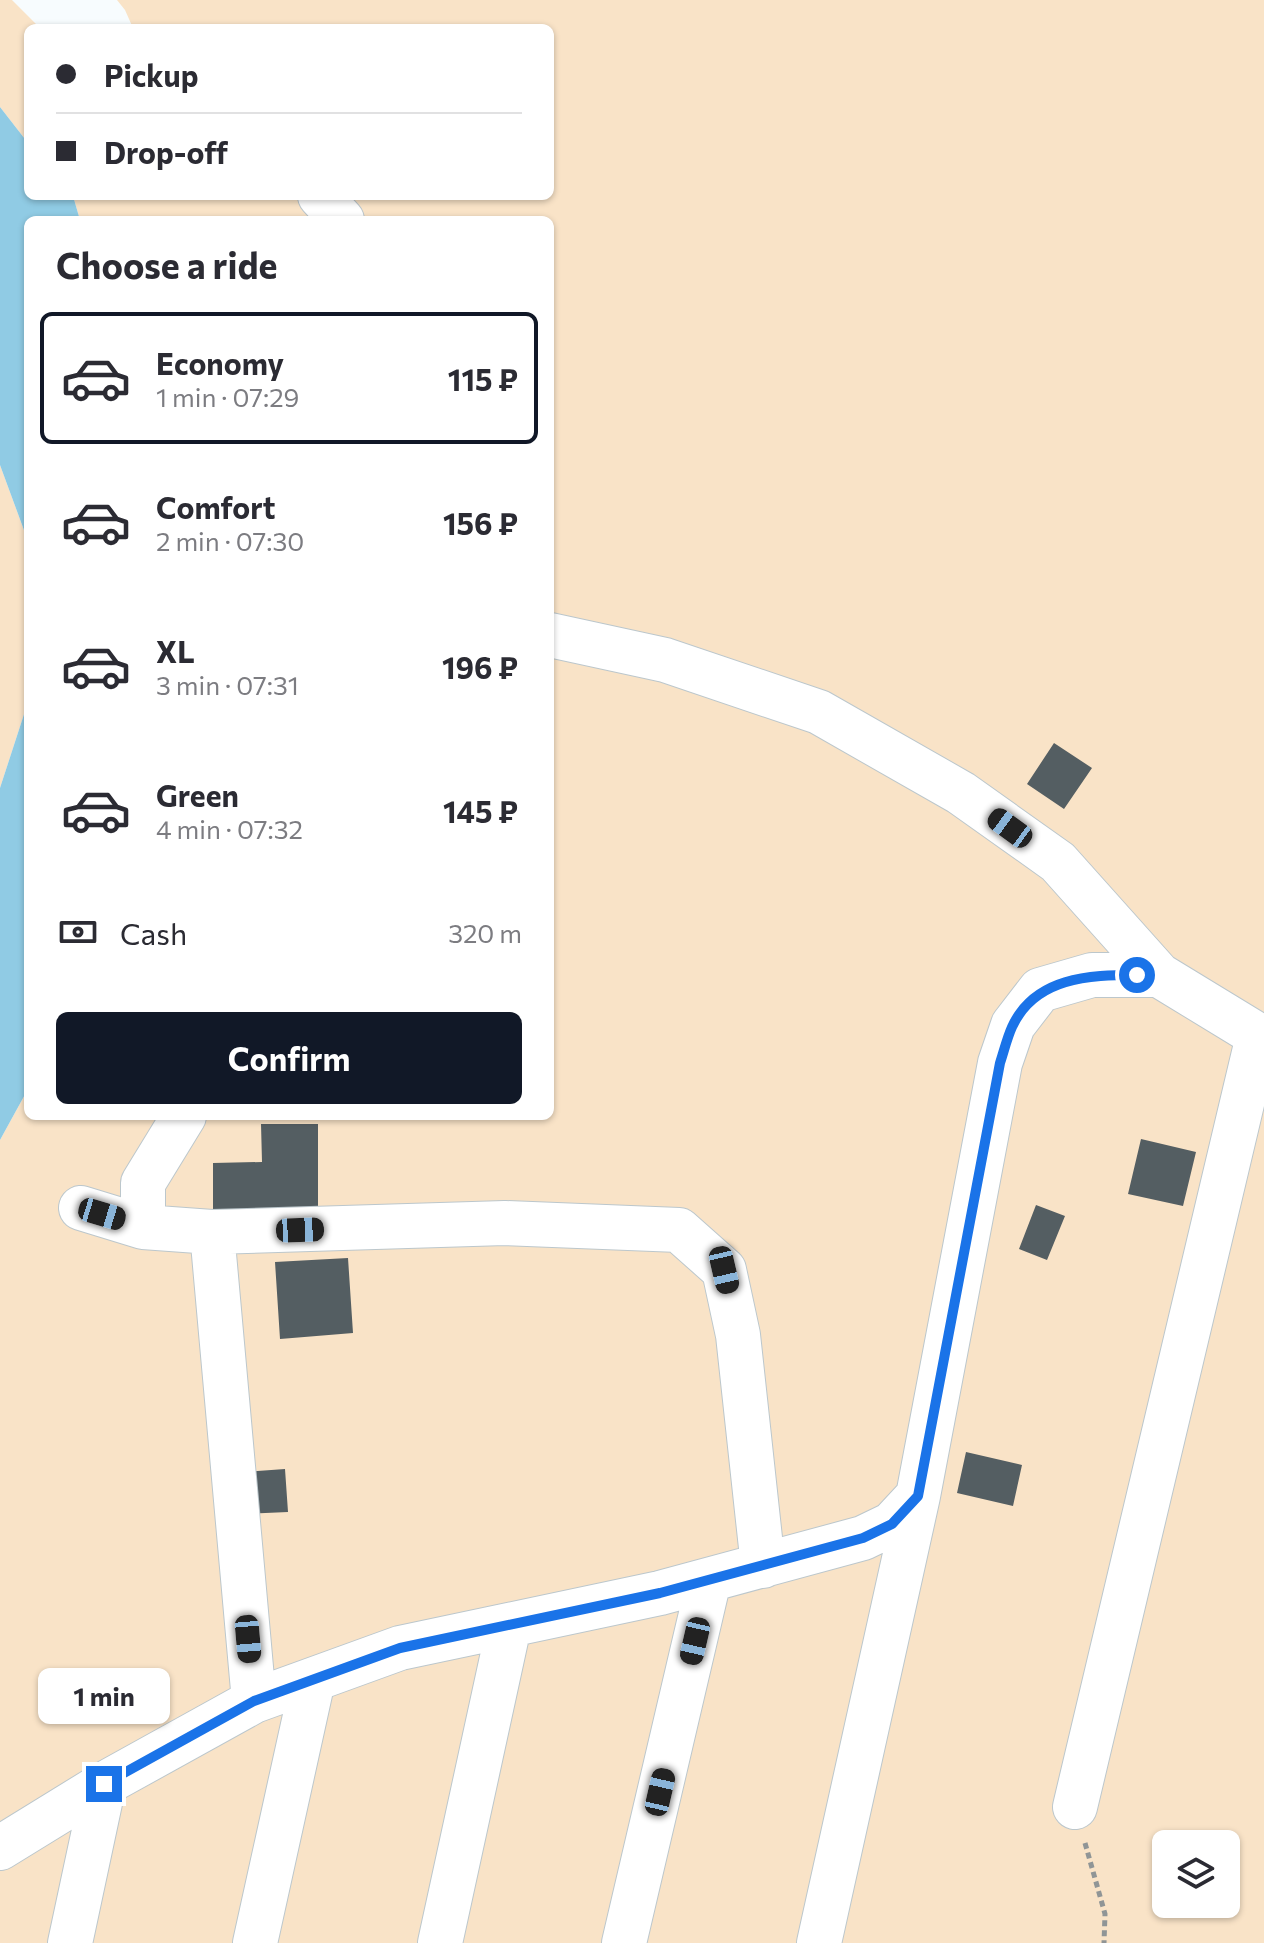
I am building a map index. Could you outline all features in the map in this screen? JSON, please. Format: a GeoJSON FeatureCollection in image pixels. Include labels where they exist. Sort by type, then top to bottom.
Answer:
{"type":"FeatureCollection","features":[{"type":"Feature","properties":{"kind":"street"},"geometry":{"type":"LineString","coordinates":[[324,200],[338,216]]}},
{"type":"Feature","properties":{"kind":"street"},"geometry":{"type":"LineString","coordinates":[[554,636],[665,660],[819,712],[961,793],[1058,862],[1159,975],[1261,1038],[1075,1807]]}},
{"type":"Feature","properties":{"kind":"street"},"geometry":{"type":"LineString","coordinates":[[819,1943],[918,1496],[1000,1063],[1013,1025],[1040,990],[1092,975],[1159,975]]}},
{"type":"Feature","properties":{"kind":"street"},"geometry":{"type":"LineString","coordinates":[[143,1227],[143,1183],[182,1120]]}},
{"type":"Feature","properties":{"kind":"street"},"geometry":{"type":"LineString","coordinates":[[81,1208],[143,1227],[212,1232],[505,1223],[679,1230],[724,1270],[738,1335],[763,1566]]}},
{"type":"Feature","properties":{"kind":"street"},"geometry":{"type":"LineString","coordinates":[[212,1232],[254,1701]]}},
{"type":"Feature","properties":{"kind":"street"},"geometry":{"type":"LineString","coordinates":[[0,1848],[104,1784],[254,1701],[400,1648],[709,1580],[863,1538],[892,1524],[918,1496]]}},
{"type":"Feature","properties":{"kind":"street"},"geometry":{"type":"LineString","coordinates":[[624,1943],[709,1580]]}},
{"type":"Feature","properties":{"kind":"street"},"geometry":{"type":"LineString","coordinates":[[440,1943],[509,1626]]}},
{"type":"Feature","properties":{"kind":"street"},"geometry":{"type":"LineString","coordinates":[[255,1943],[313,1680]]}},
{"type":"Feature","properties":{"kind":"street"},"geometry":{"type":"LineString","coordinates":[[70,1943],[104,1784]]}},
{"type":"Feature","properties":{"kind":"path"},"geometry":{"type":"LineString","coordinates":[[1075,1807],[1105,1914],[1104,1943]]}},
{"type":"Feature","properties":{"kind":"shaded area"},"geometry":{"type":"Polygon","coordinates":[[[0,0],[12,0],[36,24],[24,24],[24,138],[0,107],[0,0]]]}},
{"type":"Feature","properties":{"kind":"shaded area"},"geometry":{"type":"Polygon","coordinates":[[[117,0],[1264,0],[1264,1943],[0,1943],[0,1140],[24,1096],[24,1120],[554,1120],[554,216],[79,216],[74,200],[554,200],[554,24],[131,24],[117,0]]]}},
{"type":"Feature","properties":{"kind":"shaded area"},"geometry":{"type":"Polygon","coordinates":[[[0,465],[24,530],[24,714],[0,788],[0,465]]]}},
{"type":"Feature","properties":{"kind":"water"},"geometry":{"type":"Polygon","coordinates":[[[0,107],[24,138],[24,200],[74,200],[79,216],[24,216],[24,530],[0,465],[0,107]]]}},
{"type":"Feature","properties":{"kind":"water"},"geometry":{"type":"Polygon","coordinates":[[[24,714],[24,1096],[0,1140],[0,788],[24,714]]]}},
{"type":"Feature","properties":{"kind":"building"},"geometry":{"type":"Polygon","coordinates":[[[1054,743],[1092,768],[1064,809],[1027,784],[1054,743]]]}},
{"type":"Feature","properties":{"kind":"building"},"geometry":{"type":"Polygon","coordinates":[[[261,1124],[318,1124],[318,1215],[213,1216],[213,1163],[262,1162],[261,1124]]]}},
{"type":"Feature","properties":{"kind":"building"},"geometry":{"type":"Polygon","coordinates":[[[1141,1139],[1196,1152],[1183,1206],[1128,1194],[1141,1139]]]}},
{"type":"Feature","properties":{"kind":"building"},"geometry":{"type":"Polygon","coordinates":[[[1036,1205],[1065,1216],[1047,1260],[1019,1249],[1036,1205]]]}},
{"type":"Feature","properties":{"kind":"building"},"geometry":{"type":"Polygon","coordinates":[[[348,1258],[353,1333],[280,1339],[275,1262],[348,1258]]]}},
{"type":"Feature","properties":{"kind":"building"},"geometry":{"type":"Polygon","coordinates":[[[966,1452],[1022,1465],[1013,1506],[957,1493],[966,1452]]]}},
{"type":"Feature","properties":{"kind":"building"},"geometry":{"type":"Polygon","coordinates":[[[285,1469],[288,1512],[246,1514],[243,1472],[285,1469]]]}},
{"type":"Feature","properties":{"kind":"route"},"geometry":{"type":"LineString","coordinates":[[104,1784],[254,1701],[400,1648],[660,1593],[863,1538],[892,1524],[918,1496],[1000,1063],[1013,1025],[1040,990],[1092,975],[1137,975]]}}]}
